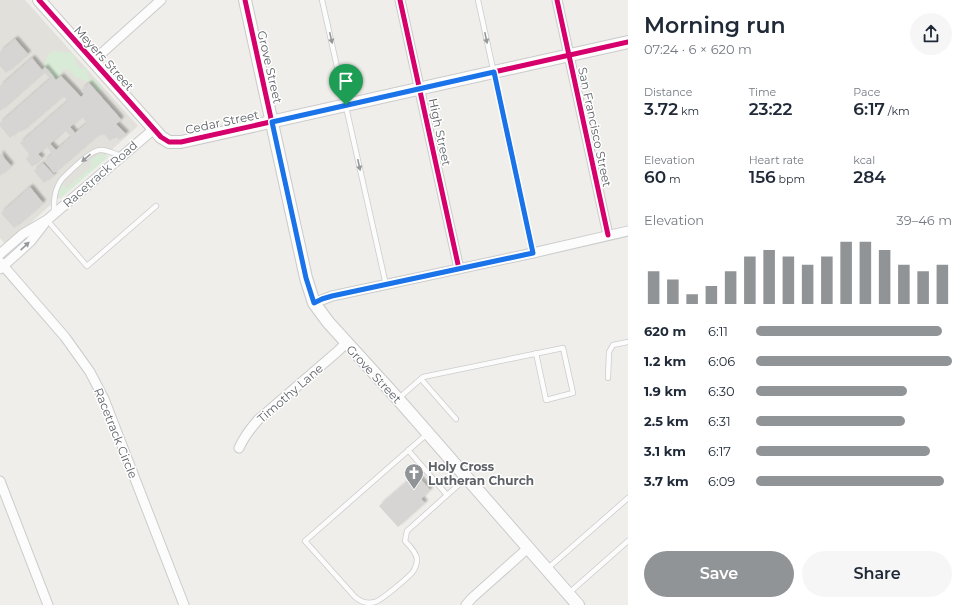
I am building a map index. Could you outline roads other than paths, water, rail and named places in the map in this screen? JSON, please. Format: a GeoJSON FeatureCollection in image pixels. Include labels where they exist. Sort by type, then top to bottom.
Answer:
{"type":"FeatureCollection","features":[{"type":"Feature","properties":{"kind":"street","name":"Meyers Street"},"geometry":{"type":"LineString","coordinates":[[39,0],[154,129]]}},
{"type":"Feature","properties":{"kind":"street"},"geometry":{"type":"LineString","coordinates":[[93,61],[162,0]]}},
{"type":"Feature","properties":{"kind":"street","name":"Grove Street"},"geometry":{"type":"LineString","coordinates":[[245,0],[306,278],[314,303],[346,343],[398,399],[578,605]]}},
{"type":"Feature","properties":{"kind":"street","name":"High Street"},"geometry":{"type":"LineString","coordinates":[[400,0],[459,269]]}},
{"type":"Feature","properties":{"kind":"street","name":"San Francisco Street"},"geometry":{"type":"LineString","coordinates":[[557,0],[608,235]]}},
{"type":"Feature","properties":{"kind":"street","name":"Cedar Street"},"geometry":{"type":"LineString","coordinates":[[154,129],[165,140],[175,142],[272,122],[628,42]]}},
{"type":"Feature","properties":{"kind":"street","name":"Racetrack Road"},"geometry":{"type":"LineString","coordinates":[[1,266],[30,242],[51,217],[154,129]]}},
{"type":"Feature","properties":{"kind":"street","name":"Racetrack Road"},"geometry":{"type":"LineString","coordinates":[[0,254],[23,234],[51,217]]}},
{"type":"Feature","properties":{"kind":"street"},"geometry":{"type":"LineString","coordinates":[[314,303],[332,296],[628,231]]}},
{"type":"Feature","properties":{"kind":"street","name":"Racetrack Circle"},"geometry":{"type":"LineString","coordinates":[[1,266],[65,337],[90,372],[104,399],[184,605]]}},
{"type":"Feature","properties":{"kind":"street","name":"Timothy Lane"},"geometry":{"type":"LineString","coordinates":[[239,448],[249,430],[258,420],[346,343]]}},
{"type":"Feature","properties":{"kind":"street"},"geometry":{"type":"LineString","coordinates":[[0,481],[48,605]]}},
{"type":"Feature","properties":{"kind":"street"},"geometry":{"type":"LineString","coordinates":[[466,605],[528,548]]}},
{"type":"Feature","properties":{"kind":"lane"},"geometry":{"type":"LineString","coordinates":[[322,0],[386,285]]}},
{"type":"Feature","properties":{"kind":"lane"},"geometry":{"type":"LineString","coordinates":[[478,0],[533,253]]}},
{"type":"Feature","properties":{"kind":"lane"},"geometry":{"type":"LineString","coordinates":[[121,156],[108,151],[100,150],[90,154],[59,182],[54,192],[51,217],[87,266],[156,206]]}},
{"type":"Feature","properties":{"kind":"lane"},"geometry":{"type":"LineString","coordinates":[[608,378],[609,352],[613,345],[628,342]]}},
{"type":"Feature","properties":{"kind":"lane"},"geometry":{"type":"LineString","coordinates":[[398,399],[423,377],[536,353],[563,348],[573,393],[546,400],[536,353]]}},
{"type":"Feature","properties":{"kind":"lane"},"geometry":{"type":"LineString","coordinates":[[420,379],[456,419]]}},
{"type":"Feature","properties":{"kind":"lane"},"geometry":{"type":"LineString","coordinates":[[428,433],[305,541],[355,597],[361,602],[376,602],[383,598],[413,572],[416,566],[417,558],[415,552],[405,541],[407,531],[466,478]]}},
{"type":"Feature","properties":{"kind":"lane"},"geometry":{"type":"LineString","coordinates":[[408,450],[447,495]]}},
{"type":"Feature","properties":{"kind":"lane"},"geometry":{"type":"LineString","coordinates":[[547,569],[628,498]]}},
{"type":"Feature","properties":{"kind":"lane"},"geometry":{"type":"LineString","coordinates":[[568,594],[628,542]]}},
{"type":"Feature","properties":{"kind":"place","name":"Holy Cross Lutheran Church"},"geometry":{"type":"Point","coordinates":[414,490]}}]}
